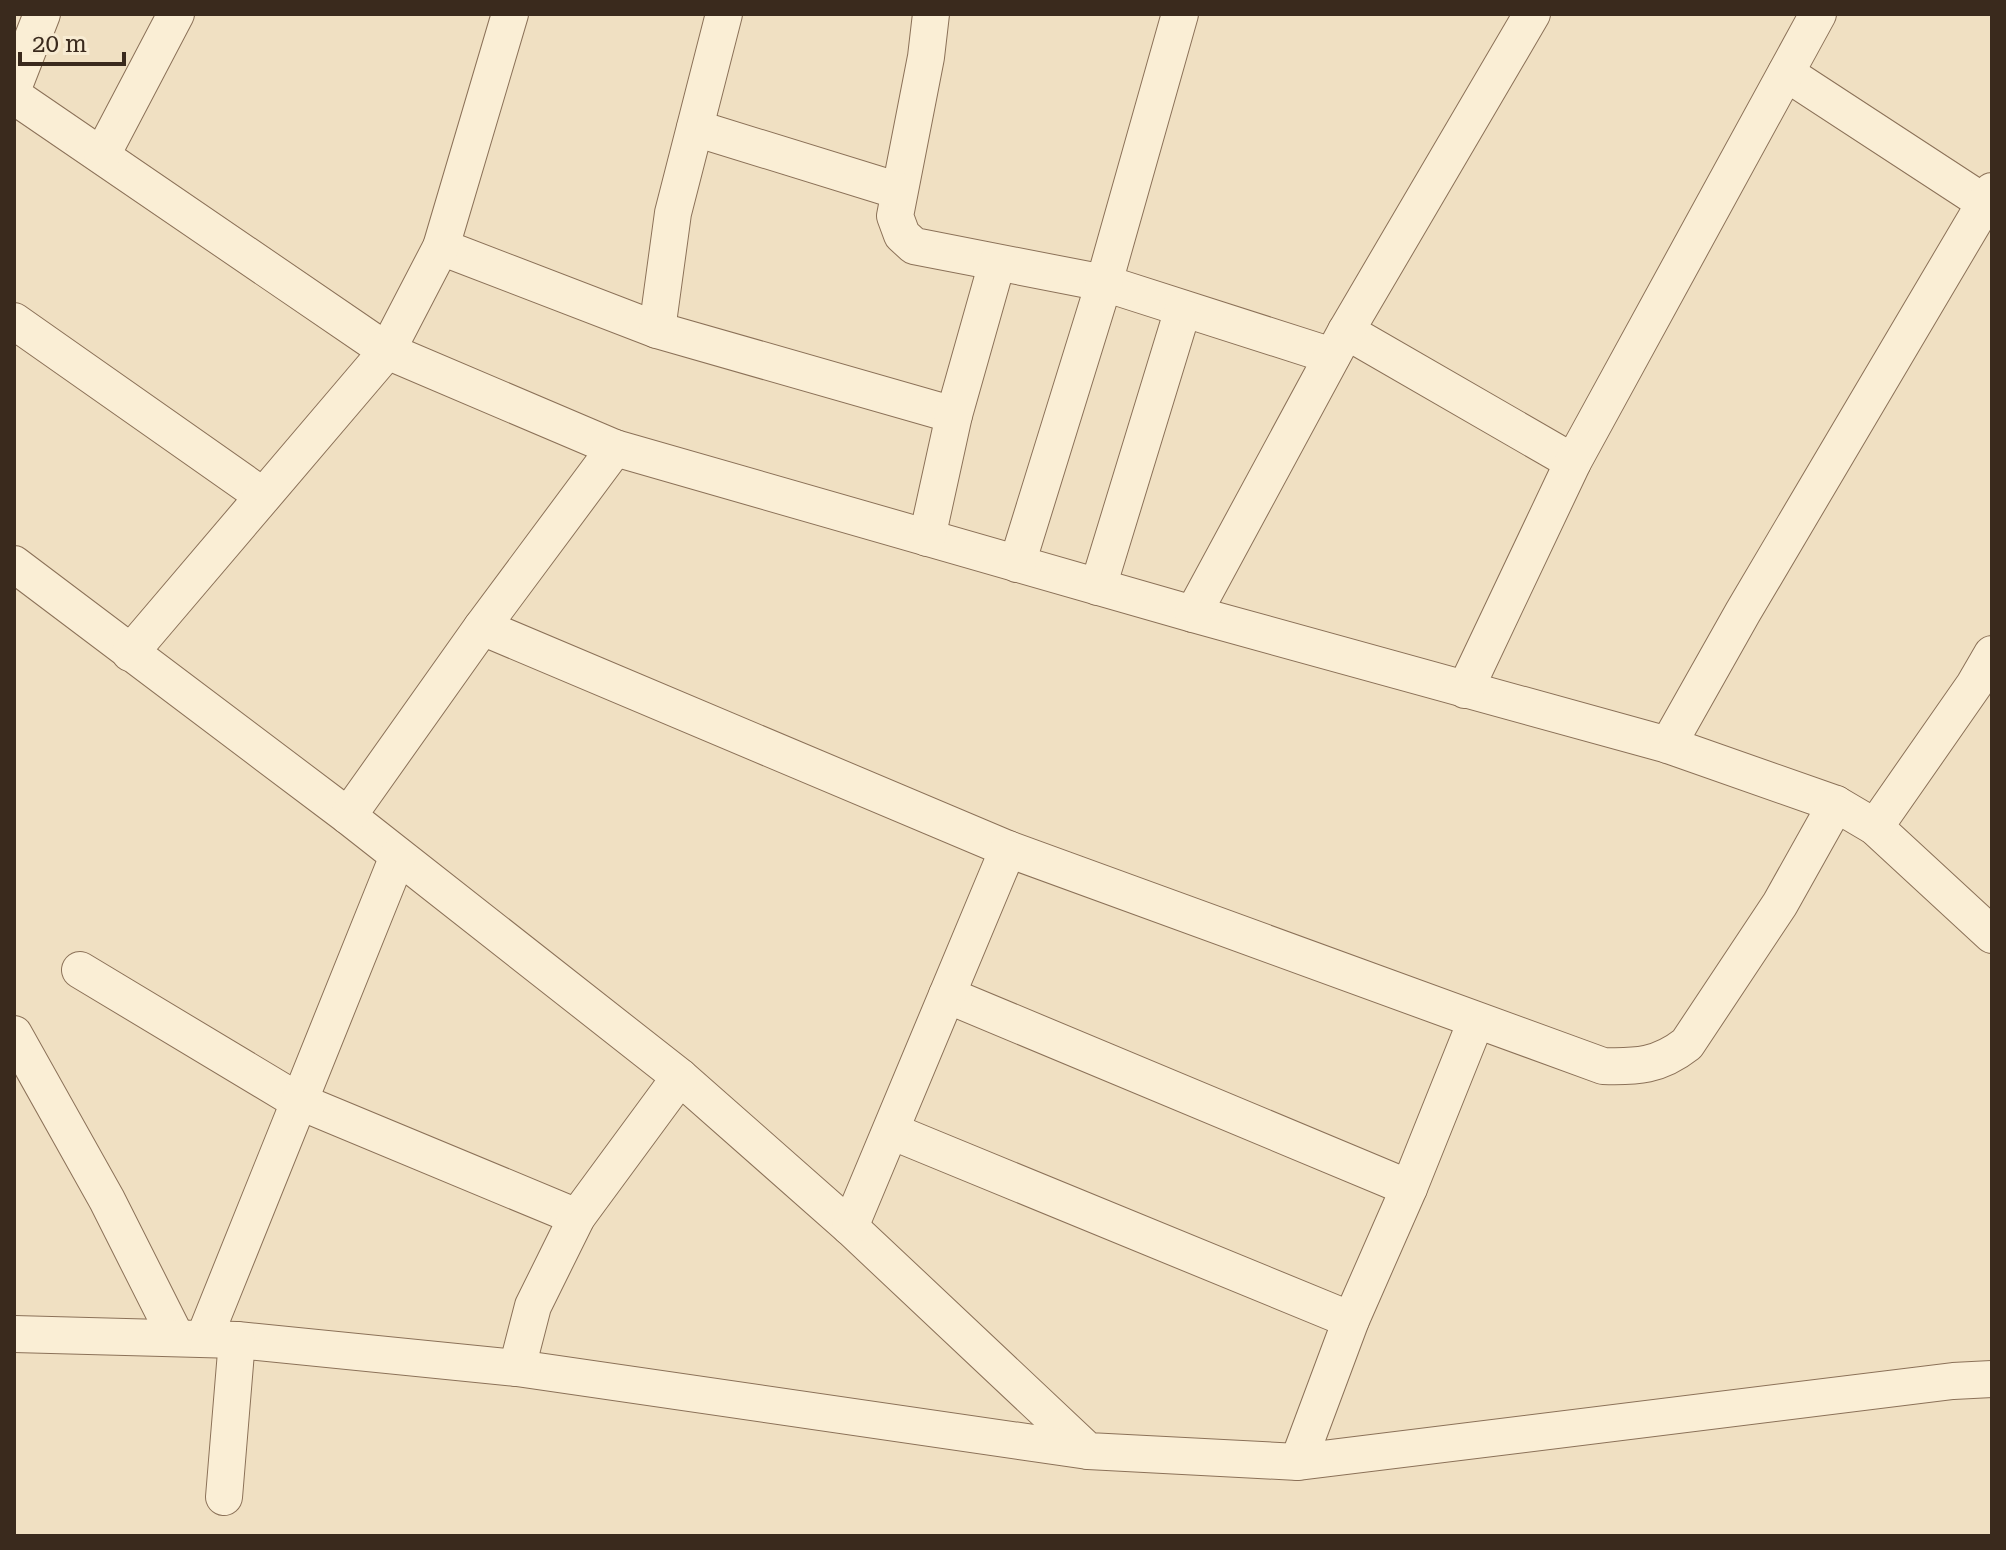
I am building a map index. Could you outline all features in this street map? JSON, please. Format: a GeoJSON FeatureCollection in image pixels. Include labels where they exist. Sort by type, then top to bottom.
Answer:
{"type":"FeatureCollection","features":[{"type":"Feature","properties":{"kind":"street"},"geometry":{"type":"LineString","coordinates":[[14,86],[42,14]]}},
{"type":"Feature","properties":{"kind":"street"},"geometry":{"type":"LineString","coordinates":[[102,155],[176,14]]}},
{"type":"Feature","properties":{"kind":"street"},"geometry":{"type":"LineString","coordinates":[[130,653],[387,351],[441,247],[510,14]]}},
{"type":"Feature","properties":{"kind":"street"},"geometry":{"type":"LineString","coordinates":[[657,330],[673,213],[724,14]]}},
{"type":"Feature","properties":{"kind":"street"},"geometry":{"type":"LineString","coordinates":[[931,14],[926,57],[895,216],[902,235],[914,246],[1104,283],[1183,309],[1339,343],[1573,462]]}},
{"type":"Feature","properties":{"kind":"street"},"geometry":{"type":"LineString","coordinates":[[1017,564],[1104,283],[1180,14]]}},
{"type":"Feature","properties":{"kind":"street"},"geometry":{"type":"LineString","coordinates":[[1193,614],[1339,343],[1532,14]]}},
{"type":"Feature","properties":{"kind":"street"},"geometry":{"type":"LineString","coordinates":[[1465,690],[1573,462],[1818,14]]}},
{"type":"Feature","properties":{"kind":"street"},"geometry":{"type":"LineString","coordinates":[[1668,745],[1751,598],[1988,197],[1786,73]]}},
{"type":"Feature","properties":{"kind":"street"},"geometry":{"type":"LineString","coordinates":[[14,96],[387,351],[615,448],[1193,614],[1668,745],[1836,804],[1875,827],[1992,935]]}},
{"type":"Feature","properties":{"kind":"street"},"geometry":{"type":"LineString","coordinates":[[695,128],[899,191]]}},
{"type":"Feature","properties":{"kind":"street"},"geometry":{"type":"LineString","coordinates":[[441,247],[657,330],[954,415]]}},
{"type":"Feature","properties":{"kind":"street"},"geometry":{"type":"LineString","coordinates":[[927,538],[954,415],[997,263]]}},
{"type":"Feature","properties":{"kind":"street"},"geometry":{"type":"LineString","coordinates":[[1098,587],[1183,309]]}},
{"type":"Feature","properties":{"kind":"street"},"geometry":{"type":"LineString","coordinates":[[14,321],[263,496]]}},
{"type":"Feature","properties":{"kind":"street"},"geometry":{"type":"LineString","coordinates":[[348,816],[482,627],[615,448]]}},
{"type":"Feature","properties":{"kind":"street"},"geometry":{"type":"LineString","coordinates":[[14,564],[348,816],[680,1077],[850,1227],[1088,1451]]}},
{"type":"Feature","properties":{"kind":"street"},"geometry":{"type":"LineString","coordinates":[[482,627],[1008,849],[1603,1066],[1634,1067],[1669,1058],[1687,1044],[1780,904],[1836,804]]}},
{"type":"Feature","properties":{"kind":"street"},"geometry":{"type":"LineString","coordinates":[[1875,827],[1974,685],[1992,654]]}},
{"type":"Feature","properties":{"kind":"street"},"geometry":{"type":"LineString","coordinates":[[850,1227],[1008,849]]}},
{"type":"Feature","properties":{"kind":"street"},"geometry":{"type":"LineString","coordinates":[[224,1497],[206,1338],[398,856]]}},
{"type":"Feature","properties":{"kind":"street"},"geometry":{"type":"LineString","coordinates":[[80,970],[298,1101],[577,1217]]}},
{"type":"Feature","properties":{"kind":"street"},"geometry":{"type":"LineString","coordinates":[[947,995],[1409,1188]]}},
{"type":"Feature","properties":{"kind":"street"},"geometry":{"type":"LineString","coordinates":[[1298,1462],[1351,1320],[1409,1188],[1476,1021]]}},
{"type":"Feature","properties":{"kind":"street"},"geometry":{"type":"LineString","coordinates":[[14,1034],[107,1200],[206,1338]]}},
{"type":"Feature","properties":{"kind":"street"},"geometry":{"type":"LineString","coordinates":[[517,1368],[533,1306],[577,1217],[680,1077]]}},
{"type":"Feature","properties":{"kind":"street"},"geometry":{"type":"LineString","coordinates":[[891,1131],[1351,1320]]}},
{"type":"Feature","properties":{"kind":"street"},"geometry":{"type":"LineString","coordinates":[[19,1325],[206,1338],[517,1368],[1088,1451],[1298,1462],[1992,1379]]}}]}
